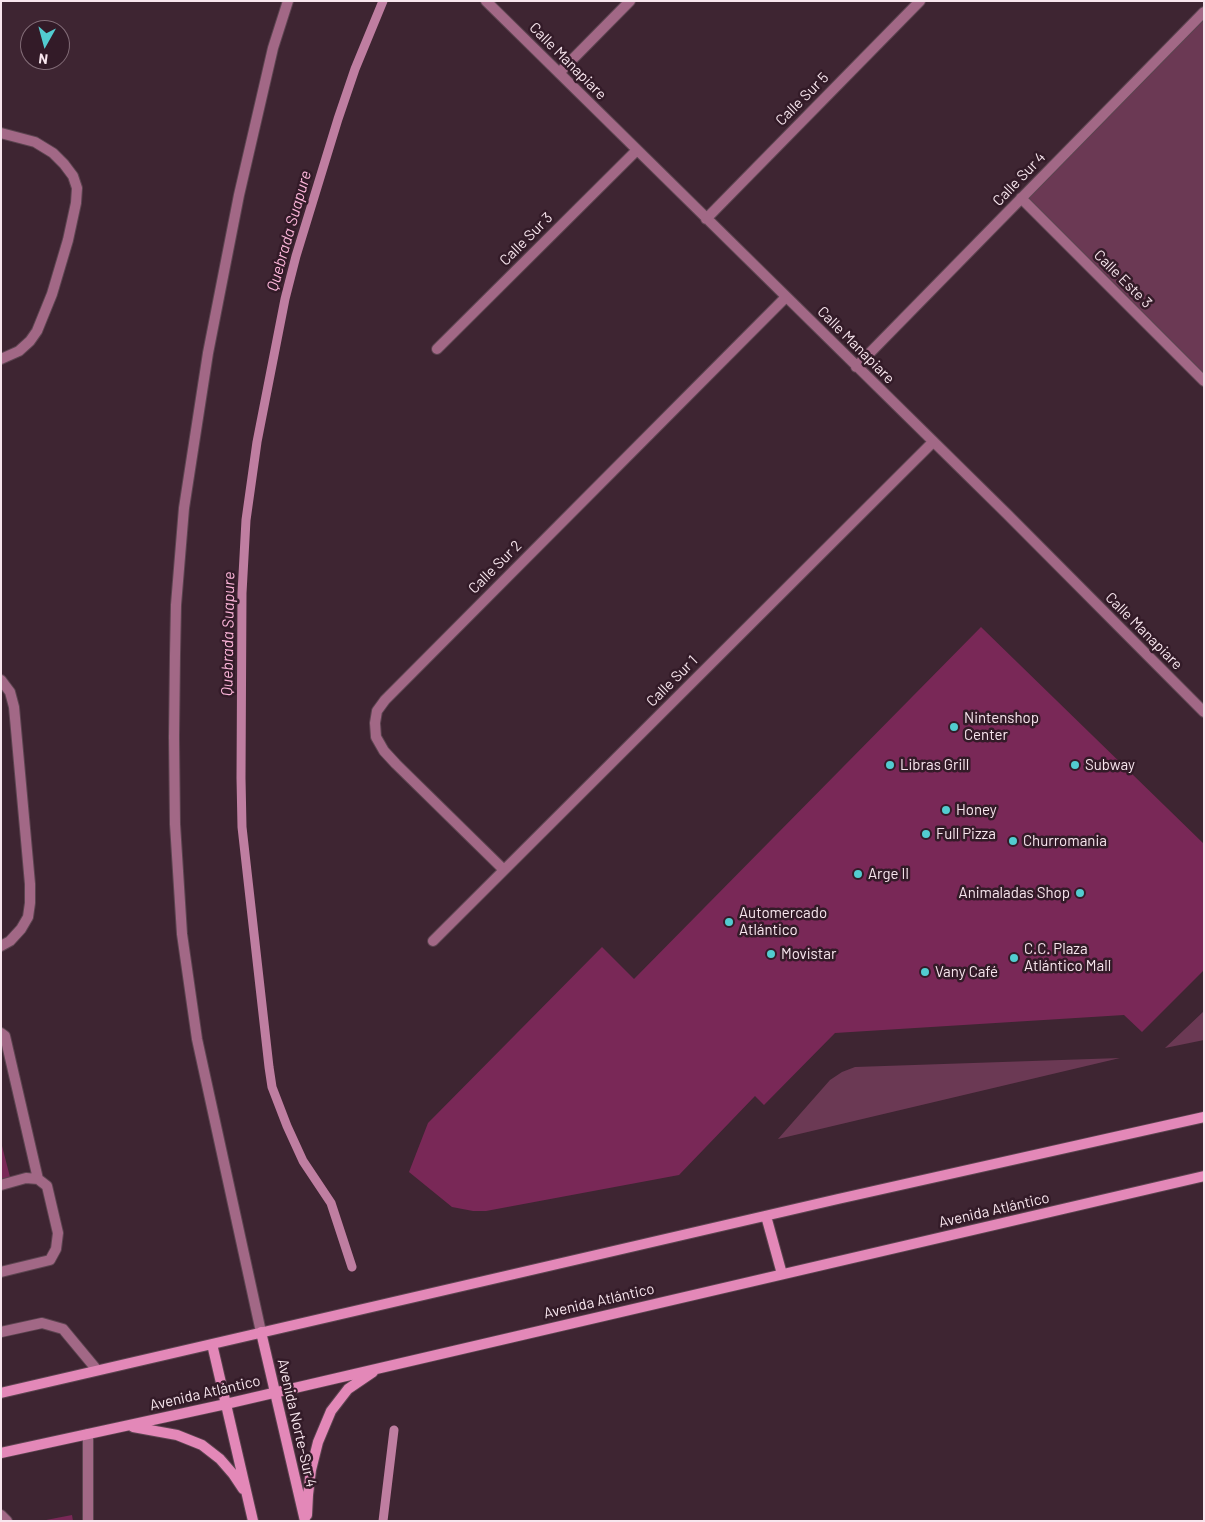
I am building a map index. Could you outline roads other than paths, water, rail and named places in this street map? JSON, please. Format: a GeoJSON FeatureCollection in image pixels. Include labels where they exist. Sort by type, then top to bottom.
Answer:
{"type":"FeatureCollection","features":[{"type":"Feature","properties":{"kind":"main road"},"geometry":{"type":"LineString","coordinates":[[1,1392],[1204,1117]]}},
{"type":"Feature","properties":{"kind":"main road","name":"Avenida Atlántico"},"geometry":{"type":"LineString","coordinates":[[1,1453],[226,1404],[1204,1176]]}},
{"type":"Feature","properties":{"kind":"main road"},"geometry":{"type":"LineString","coordinates":[[766,1216],[782,1274]]}},
{"type":"Feature","properties":{"kind":"main road","name":"Avenida Norte-Sur 4"},"geometry":{"type":"LineString","coordinates":[[261,1332],[306,1521]]}},
{"type":"Feature","properties":{"kind":"main road"},"geometry":{"type":"LineString","coordinates":[[212,1344],[253,1521]]}},
{"type":"Feature","properties":{"kind":"main road"},"geometry":{"type":"LineString","coordinates":[[306,1521],[311,1470],[318,1442],[330,1411],[348,1389],[378,1368]]}},
{"type":"Feature","properties":{"kind":"main road"},"geometry":{"type":"LineString","coordinates":[[127,1426],[177,1435],[202,1445],[220,1459],[247,1495]]}},
{"type":"Feature","properties":{"kind":"street"},"geometry":{"type":"LineString","coordinates":[[261,1332],[199,1047],[182,934],[176,824],[175,656],[177,597],[184,508],[208,353],[241,186],[273,48],[288,1]]}},
{"type":"Feature","properties":{"kind":"street","name":"Calle Manapiare"},"geometry":{"type":"LineString","coordinates":[[486,1],[1204,712]]}},
{"type":"Feature","properties":{"kind":"street"},"geometry":{"type":"LineString","coordinates":[[559,73],[630,1]]}},
{"type":"Feature","properties":{"kind":"street","name":"Calle Sur 5"},"geometry":{"type":"LineString","coordinates":[[706,219],[920,1]]}},
{"type":"Feature","properties":{"kind":"street","name":"Calle Sur 4"},"geometry":{"type":"LineString","coordinates":[[856,366],[1204,12]]}},
{"type":"Feature","properties":{"kind":"street"},"geometry":{"type":"LineString","coordinates":[[1,133],[35,142],[53,153],[73,176],[77,188],[76,203],[68,240],[52,294],[37,331],[30,342],[19,351],[1,359]]}},
{"type":"Feature","properties":{"kind":"street","name":"Calle Sur 3"},"geometry":{"type":"LineString","coordinates":[[437,349],[637,150]]}},
{"type":"Feature","properties":{"kind":"street","name":"Calle Este 3"},"geometry":{"type":"LineString","coordinates":[[1021,198],[1204,381]]}},
{"type":"Feature","properties":{"kind":"street","name":"Calle Sur 2"},"geometry":{"type":"LineString","coordinates":[[504,870],[384,751],[376,737],[374,723],[377,711],[385,700],[786,297]]}},
{"type":"Feature","properties":{"kind":"street","name":"Calle Sur 1"},"geometry":{"type":"LineString","coordinates":[[433,941],[933,442]]}},
{"type":"Feature","properties":{"kind":"street"},"geometry":{"type":"LineString","coordinates":[[1,946],[10,941],[21,929],[28,917],[30,903],[30,884],[14,708],[10,692],[2,681]]}},
{"type":"Feature","properties":{"kind":"street"},"geometry":{"type":"LineString","coordinates":[[1,1034],[6,1036],[38,1179]]}},
{"type":"Feature","properties":{"kind":"street"},"geometry":{"type":"LineString","coordinates":[[1,1185],[26,1178],[38,1179],[47,1186],[58,1233],[56,1249],[50,1260],[1,1272]]}},
{"type":"Feature","properties":{"kind":"street"},"geometry":{"type":"LineString","coordinates":[[1,1332],[42,1323],[63,1329],[97,1370]]}},
{"type":"Feature","properties":{"kind":"street"},"geometry":{"type":"LineString","coordinates":[[88,1434],[88,1521]]}},
{"type":"Feature","properties":{"kind":"street"},"geometry":{"type":"LineString","coordinates":[[1,1515],[7,1521]]}},
{"type":"Feature","properties":{"kind":"waterway","name":"Quebrada Suapure"},"geometry":{"type":"LineString","coordinates":[[352,1267],[331,1203],[303,1161],[272,1087],[242,827],[242,593],[246,520],[257,442],[285,299],[296,256],[338,119],[355,69],[383,1]]}},
{"type":"Feature","properties":{"kind":"waterway","name":"Quebrada Suapure"},"geometry":{"type":"LineString","coordinates":[[383,1521],[394,1430]]}},
{"type":"Feature","properties":{"kind":"place","name":"Nintenshop Center"},"geometry":{"type":"Point","coordinates":[954,727]}},
{"type":"Feature","properties":{"kind":"place","name":"Libras Grill"},"geometry":{"type":"Point","coordinates":[890,765]}},
{"type":"Feature","properties":{"kind":"place","name":"Subway"},"geometry":{"type":"Point","coordinates":[1075,765]}},
{"type":"Feature","properties":{"kind":"place","name":"Honey"},"geometry":{"type":"Point","coordinates":[946,810]}},
{"type":"Feature","properties":{"kind":"place","name":"Full Pizza"},"geometry":{"type":"Point","coordinates":[926,834]}},
{"type":"Feature","properties":{"kind":"place","name":"Churromania"},"geometry":{"type":"Point","coordinates":[1013,841]}},
{"type":"Feature","properties":{"kind":"place","name":"Arge II"},"geometry":{"type":"Point","coordinates":[858,874]}},
{"type":"Feature","properties":{"kind":"place","name":"Animaladas Shop"},"geometry":{"type":"Point","coordinates":[1080,893]}},
{"type":"Feature","properties":{"kind":"place","name":"Automercado Atlántico"},"geometry":{"type":"Point","coordinates":[729,922]}},
{"type":"Feature","properties":{"kind":"place","name":"Movistar"},"geometry":{"type":"Point","coordinates":[771,954]}},
{"type":"Feature","properties":{"kind":"place","name":"C.C. Plaza Atlántico Mall"},"geometry":{"type":"Point","coordinates":[1014,958]}},
{"type":"Feature","properties":{"kind":"place","name":"Vany Café"},"geometry":{"type":"Point","coordinates":[925,972]}}]}
